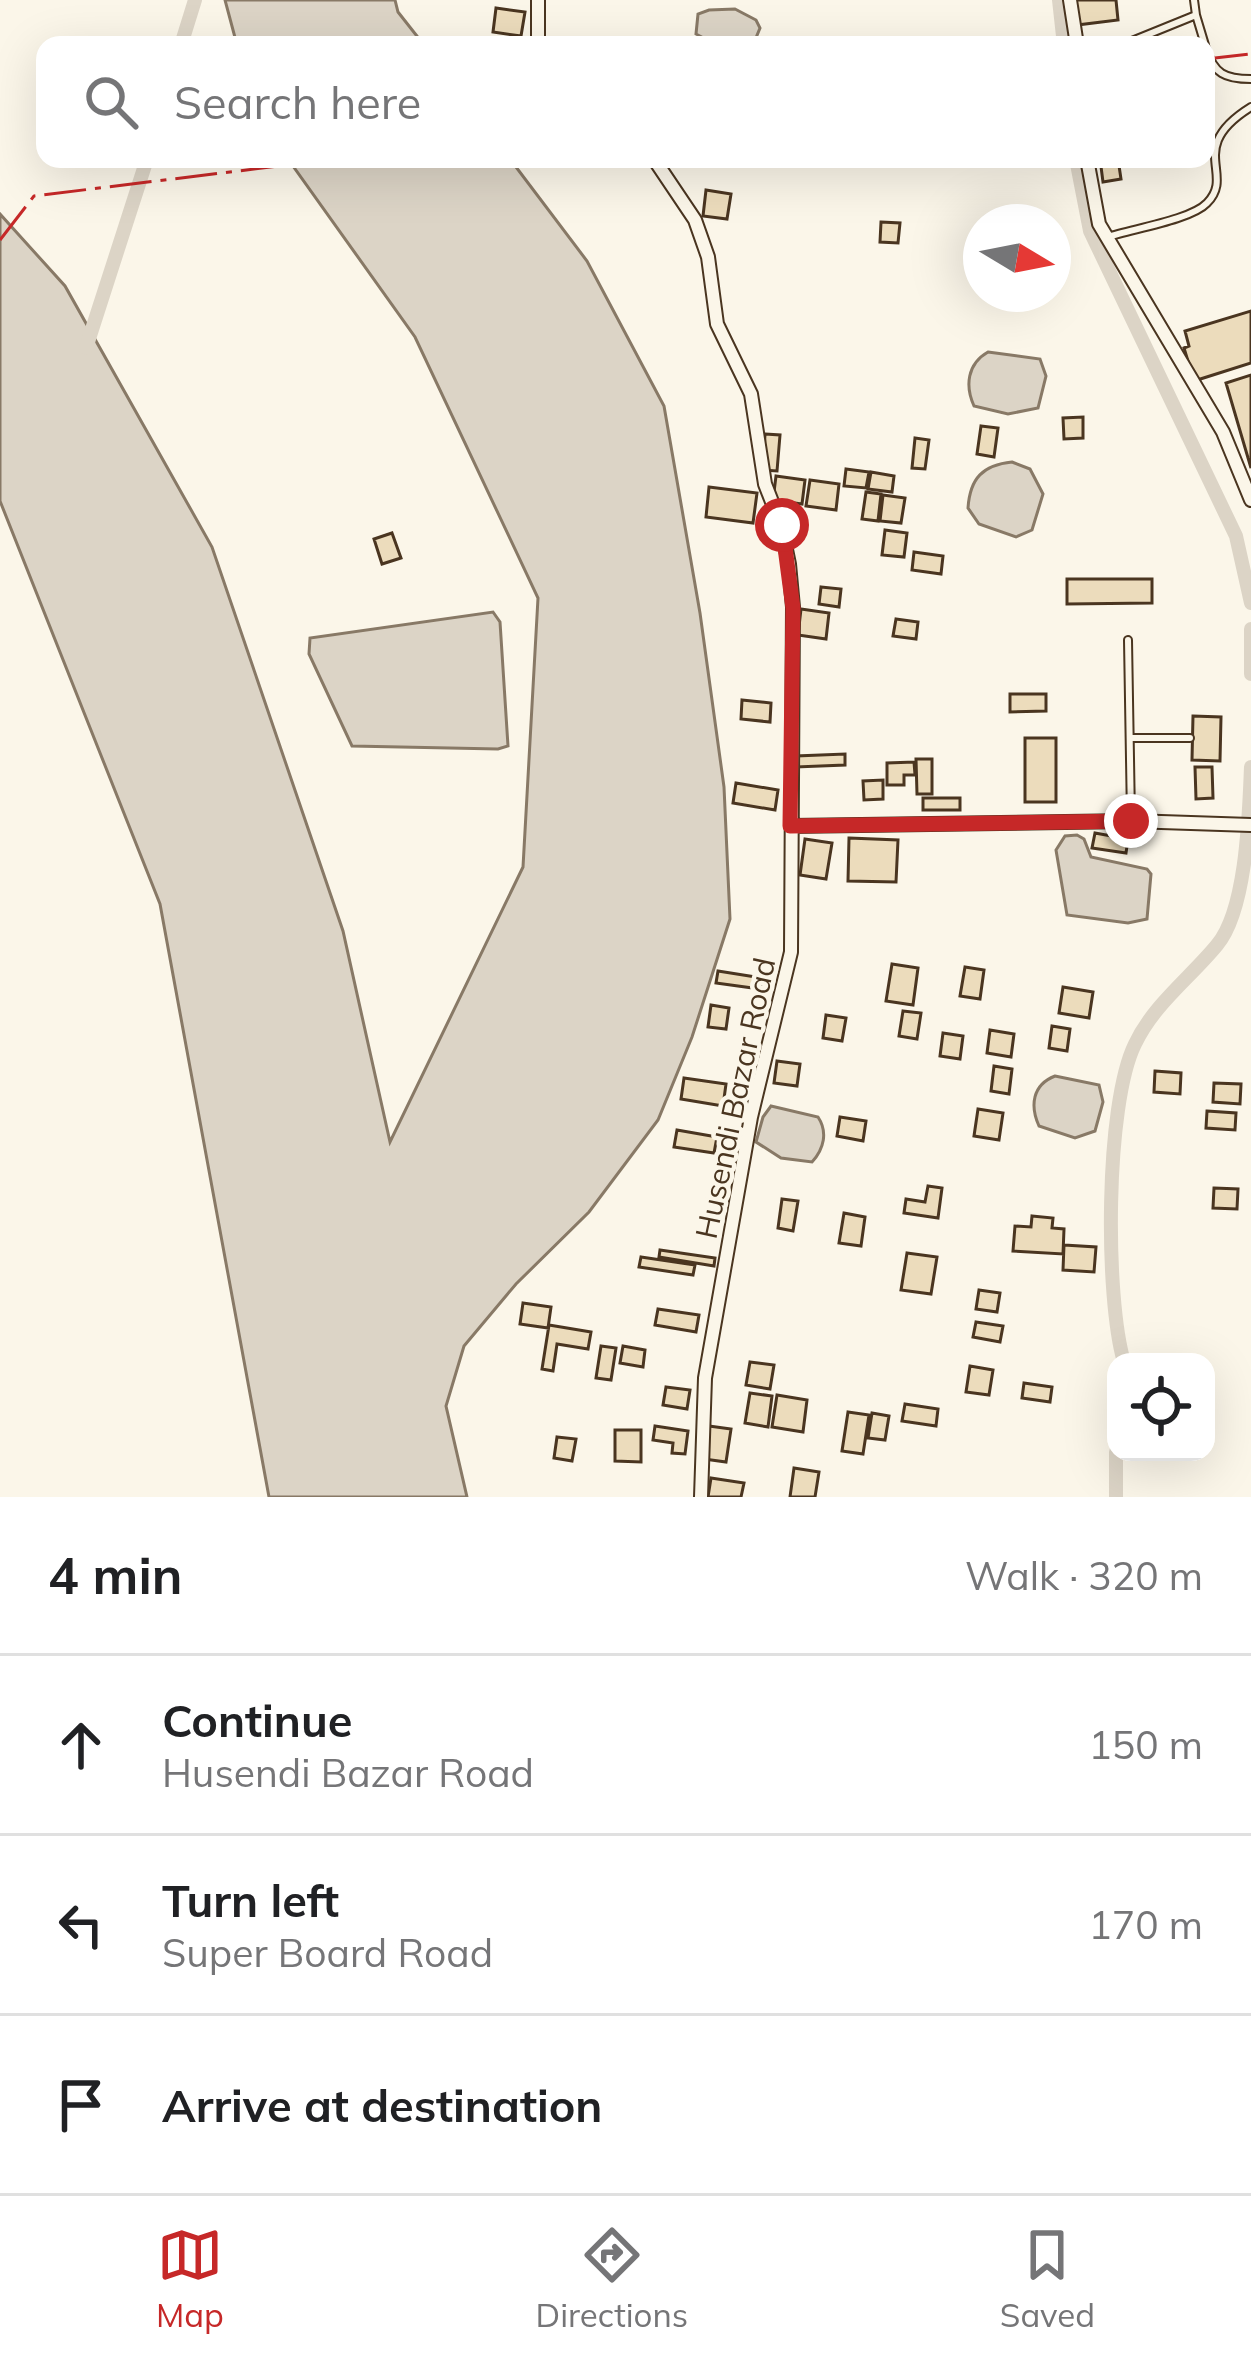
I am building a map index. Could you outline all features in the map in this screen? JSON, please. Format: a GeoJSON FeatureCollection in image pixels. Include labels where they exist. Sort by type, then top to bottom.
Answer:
{"type":"FeatureCollection","features":[{"type":"Feature","properties":{"kind":"street"},"geometry":{"type":"LineString","coordinates":[[538,0],[538,36]]}},
{"type":"Feature","properties":{"kind":"street"},"geometry":{"type":"LineString","coordinates":[[1070,0],[1076,36]]}},
{"type":"Feature","properties":{"kind":"street","name":"Husendi Bazar Road"},"geometry":{"type":"LineString","coordinates":[[660,168],[695,220],[717,324],[751,394],[765,484],[782,525],[793,608],[791,952],[752,1117],[705,1378],[701,1497]]}},
{"type":"Feature","properties":{"kind":"street"},"geometry":{"type":"LineString","coordinates":[[1088,168],[1093,204],[1108,237],[1223,432],[1251,500]]}},
{"type":"Feature","properties":{"kind":"street"},"geometry":{"type":"LineString","coordinates":[[790,826],[1131,821],[1251,825]]}},
{"type":"Feature","properties":{"kind":"lane"},"geometry":{"type":"LineString","coordinates":[[1194,0],[1203,36]]}},
{"type":"Feature","properties":{"kind":"lane"},"geometry":{"type":"LineString","coordinates":[[1143,36],[1196,14]]}},
{"type":"Feature","properties":{"kind":"lane"},"geometry":{"type":"LineString","coordinates":[[1215,69],[1228,80],[1251,80]]}},
{"type":"Feature","properties":{"kind":"lane"},"geometry":{"type":"LineString","coordinates":[[1215,142],[1226,124],[1251,106]]}},
{"type":"Feature","properties":{"kind":"lane"},"geometry":{"type":"LineString","coordinates":[[1108,237],[1208,203],[1216,183],[1215,164]]}},
{"type":"Feature","properties":{"kind":"lane"},"geometry":{"type":"LineString","coordinates":[[1129,640],[1131,821]]}},
{"type":"Feature","properties":{"kind":"lane"},"geometry":{"type":"LineString","coordinates":[[1130,738],[1190,738]]}},
{"type":"Feature","properties":{"kind":"shaded area"},"geometry":{"type":"Polygon","coordinates":[[[225,0],[395,0],[398,12],[417,36],[235,36],[225,0]]]}},
{"type":"Feature","properties":{"kind":"shaded area"},"geometry":{"type":"Polygon","coordinates":[[[735,9],[756,20],[760,28],[757,36],[696,34],[698,14],[735,9]]]}},
{"type":"Feature","properties":{"kind":"shaded area"},"geometry":{"type":"Polygon","coordinates":[[[294,168],[517,168],[587,261],[664,406],[724,787],[730,919],[692,1037],[658,1120],[589,1212],[516,1284],[464,1346],[446,1406],[467,1497],[269,1497],[160,904],[0,501],[0,214],[65,286],[212,547],[343,931],[390,1142],[523,867],[538,598],[415,337],[294,168]]]}},
{"type":"Feature","properties":{"kind":"shaded area"},"geometry":{"type":"Polygon","coordinates":[[[988,352],[1040,359],[1046,376],[1038,408],[1008,414],[974,406],[970,376],[988,352]]]}},
{"type":"Feature","properties":{"kind":"shaded area"},"geometry":{"type":"Polygon","coordinates":[[[1012,462],[1030,469],[1043,494],[1032,530],[1016,537],[979,524],[968,508],[980,475],[1012,462]]]}},
{"type":"Feature","properties":{"kind":"shaded area"},"geometry":{"type":"Polygon","coordinates":[[[493,612],[500,622],[508,746],[352,746],[309,654],[310,638],[493,612]]]}},
{"type":"Feature","properties":{"kind":"shaded area"},"geometry":{"type":"Polygon","coordinates":[[[1065,836],[1084,839],[1091,857],[1147,869],[1151,874],[1147,919],[1128,923],[1067,915],[1056,850],[1065,836]]]}},
{"type":"Feature","properties":{"kind":"shaded area"},"geometry":{"type":"Polygon","coordinates":[[[1055,1076],[1099,1085],[1103,1102],[1095,1131],[1075,1138],[1039,1126],[1035,1097],[1055,1076]]]}},
{"type":"Feature","properties":{"kind":"shaded area"},"geometry":{"type":"Polygon","coordinates":[[[771,1106],[818,1117],[823,1140],[812,1162],[781,1158],[756,1142],[771,1106]]]}},
{"type":"Feature","properties":{"kind":"building"},"geometry":{"type":"Polygon","coordinates":[[[1073,0],[1116,0],[1118,20],[1077,25],[1073,0]]]}},
{"type":"Feature","properties":{"kind":"building"},"geometry":{"type":"Polygon","coordinates":[[[496,8],[525,12],[521,36],[493,32],[496,8]]]}},
{"type":"Feature","properties":{"kind":"building"},"geometry":{"type":"Polygon","coordinates":[[[1101,168],[1119,168],[1121,179],[1103,182],[1101,168]]]}},
{"type":"Feature","properties":{"kind":"building"},"geometry":{"type":"Polygon","coordinates":[[[706,190],[731,194],[727,219],[703,216],[706,190]]]}},
{"type":"Feature","properties":{"kind":"building"},"geometry":{"type":"Polygon","coordinates":[[[881,222],[900,223],[898,243],[880,242],[881,222]]]}},
{"type":"Feature","properties":{"kind":"building"},"geometry":{"type":"Polygon","coordinates":[[[1251,311],[1251,363],[1194,381],[1184,348],[1189,346],[1185,331],[1251,311]]]}},
{"type":"Feature","properties":{"kind":"building"},"geometry":{"type":"Polygon","coordinates":[[[1251,375],[1251,468],[1226,383],[1251,375]]]}},
{"type":"Feature","properties":{"kind":"building"},"geometry":{"type":"Polygon","coordinates":[[[1083,417],[1083,438],[1064,439],[1063,418],[1083,417]]]}},
{"type":"Feature","properties":{"kind":"building"},"geometry":{"type":"Polygon","coordinates":[[[981,426],[998,428],[994,457],[977,454],[981,426]]]}},
{"type":"Feature","properties":{"kind":"building"},"geometry":{"type":"Polygon","coordinates":[[[765,434],[780,435],[777,471],[763,470],[765,434]]]}},
{"type":"Feature","properties":{"kind":"building"},"geometry":{"type":"Polygon","coordinates":[[[915,438],[929,440],[925,469],[912,468],[915,438]]]}},
{"type":"Feature","properties":{"kind":"building"},"geometry":{"type":"Polygon","coordinates":[[[846,469],[869,472],[866,488],[844,486],[846,469]]]}},
{"type":"Feature","properties":{"kind":"building"},"geometry":{"type":"Polygon","coordinates":[[[871,472],[894,476],[892,492],[868,489],[871,472]]]}},
{"type":"Feature","properties":{"kind":"building"},"geometry":{"type":"Polygon","coordinates":[[[776,476],[805,480],[802,504],[773,500],[776,476]]]}},
{"type":"Feature","properties":{"kind":"building"},"geometry":{"type":"Polygon","coordinates":[[[810,480],[839,484],[836,510],[806,506],[810,480]]]}},
{"type":"Feature","properties":{"kind":"building"},"geometry":{"type":"Polygon","coordinates":[[[709,487],[757,493],[753,523],[706,517],[709,487]]]}},
{"type":"Feature","properties":{"kind":"building"},"geometry":{"type":"Polygon","coordinates":[[[866,492],[881,494],[878,521],[862,519],[866,492]]]}},
{"type":"Feature","properties":{"kind":"building"},"geometry":{"type":"Polygon","coordinates":[[[883,495],[905,498],[901,523],[880,521],[883,495]]]}},
{"type":"Feature","properties":{"kind":"building"},"geometry":{"type":"Polygon","coordinates":[[[885,530],[907,533],[904,557],[882,555],[885,530]]]}},
{"type":"Feature","properties":{"kind":"building"},"geometry":{"type":"Polygon","coordinates":[[[392,533],[401,558],[382,564],[374,539],[392,533]]]}},
{"type":"Feature","properties":{"kind":"building"},"geometry":{"type":"Polygon","coordinates":[[[914,552],[943,556],[941,574],[912,570],[914,552]]]}},
{"type":"Feature","properties":{"kind":"building"},"geometry":{"type":"Polygon","coordinates":[[[1067,579],[1152,579],[1152,603],[1067,604],[1067,579]]]}},
{"type":"Feature","properties":{"kind":"building"},"geometry":{"type":"Polygon","coordinates":[[[821,587],[841,589],[839,607],[819,604],[821,587]]]}},
{"type":"Feature","properties":{"kind":"building"},"geometry":{"type":"Polygon","coordinates":[[[801,609],[829,613],[826,639],[798,635],[801,609]]]}},
{"type":"Feature","properties":{"kind":"building"},"geometry":{"type":"Polygon","coordinates":[[[896,619],[918,622],[916,639],[893,636],[896,619]]]}},
{"type":"Feature","properties":{"kind":"building"},"geometry":{"type":"Polygon","coordinates":[[[1010,694],[1046,694],[1046,711],[1010,712],[1010,694]]]}},
{"type":"Feature","properties":{"kind":"building"},"geometry":{"type":"Polygon","coordinates":[[[742,700],[771,703],[770,722],[741,719],[742,700]]]}},
{"type":"Feature","properties":{"kind":"building"},"geometry":{"type":"Polygon","coordinates":[[[1193,716],[1221,717],[1220,761],[1192,760],[1193,716]]]}},
{"type":"Feature","properties":{"kind":"building"},"geometry":{"type":"Polygon","coordinates":[[[1025,738],[1056,738],[1056,802],[1025,802],[1025,738]]]}},
{"type":"Feature","properties":{"kind":"building"},"geometry":{"type":"Polygon","coordinates":[[[845,754],[845,765],[796,767],[796,756],[845,754]]]}},
{"type":"Feature","properties":{"kind":"building"},"geometry":{"type":"Polygon","coordinates":[[[916,759],[932,759],[932,794],[917,794],[916,759]]]}},
{"type":"Feature","properties":{"kind":"building"},"geometry":{"type":"Polygon","coordinates":[[[914,762],[915,775],[904,775],[904,785],[887,785],[887,763],[914,762]]]}},
{"type":"Feature","properties":{"kind":"building"},"geometry":{"type":"Polygon","coordinates":[[[1195,767],[1212,767],[1213,798],[1196,799],[1195,767]]]}},
{"type":"Feature","properties":{"kind":"building"},"geometry":{"type":"Polygon","coordinates":[[[883,780],[883,799],[864,800],[863,781],[883,780]]]}},
{"type":"Feature","properties":{"kind":"building"},"geometry":{"type":"Polygon","coordinates":[[[736,783],[778,790],[775,810],[733,803],[736,783]]]}},
{"type":"Feature","properties":{"kind":"building"},"geometry":{"type":"Polygon","coordinates":[[[923,798],[960,798],[960,810],[923,810],[923,798]]]}},
{"type":"Feature","properties":{"kind":"building"},"geometry":{"type":"Polygon","coordinates":[[[1095,833],[1128,839],[1126,853],[1092,848],[1095,833]]]}},
{"type":"Feature","properties":{"kind":"building"},"geometry":{"type":"Polygon","coordinates":[[[849,838],[898,840],[896,882],[848,881],[849,838]]]}},
{"type":"Feature","properties":{"kind":"building"},"geometry":{"type":"Polygon","coordinates":[[[805,839],[832,843],[826,879],[800,875],[805,839]]]}},
{"type":"Feature","properties":{"kind":"building"},"geometry":{"type":"Polygon","coordinates":[[[892,964],[918,968],[913,1005],[886,1001],[892,964]]]}},
{"type":"Feature","properties":{"kind":"building"},"geometry":{"type":"Polygon","coordinates":[[[965,967],[984,970],[980,999],[960,996],[965,967]]]}},
{"type":"Feature","properties":{"kind":"building"},"geometry":{"type":"Polygon","coordinates":[[[718,971],[762,978],[760,989],[716,983],[718,971]]]}},
{"type":"Feature","properties":{"kind":"building"},"geometry":{"type":"Polygon","coordinates":[[[1063,987],[1093,992],[1089,1018],[1059,1013],[1063,987]]]}},
{"type":"Feature","properties":{"kind":"building"},"geometry":{"type":"Polygon","coordinates":[[[711,1005],[729,1008],[726,1029],[708,1027],[711,1005]]]}},
{"type":"Feature","properties":{"kind":"building"},"geometry":{"type":"Polygon","coordinates":[[[903,1011],[921,1013],[917,1039],[899,1036],[903,1011]]]}},
{"type":"Feature","properties":{"kind":"building"},"geometry":{"type":"Polygon","coordinates":[[[826,1015],[846,1018],[842,1041],[823,1038],[826,1015]]]}},
{"type":"Feature","properties":{"kind":"building"},"geometry":{"type":"Polygon","coordinates":[[[1052,1026],[1070,1029],[1067,1051],[1049,1048],[1052,1026]]]}},
{"type":"Feature","properties":{"kind":"building"},"geometry":{"type":"Polygon","coordinates":[[[990,1030],[1014,1034],[1011,1057],[987,1053],[990,1030]]]}},
{"type":"Feature","properties":{"kind":"building"},"geometry":{"type":"Polygon","coordinates":[[[943,1033],[963,1036],[960,1059],[940,1056],[943,1033]]]}},
{"type":"Feature","properties":{"kind":"building"},"geometry":{"type":"Polygon","coordinates":[[[777,1061],[800,1064],[797,1086],[774,1083],[777,1061]]]}},
{"type":"Feature","properties":{"kind":"building"},"geometry":{"type":"Polygon","coordinates":[[[994,1066],[1012,1069],[1009,1094],[991,1091],[994,1066]]]}},
{"type":"Feature","properties":{"kind":"building"},"geometry":{"type":"Polygon","coordinates":[[[1155,1071],[1181,1073],[1180,1094],[1154,1092],[1155,1071]]]}},
{"type":"Feature","properties":{"kind":"building"},"geometry":{"type":"Polygon","coordinates":[[[684,1078],[726,1084],[723,1106],[681,1099],[684,1078]]]}},
{"type":"Feature","properties":{"kind":"building"},"geometry":{"type":"Polygon","coordinates":[[[1214,1083],[1241,1084],[1240,1104],[1213,1102],[1214,1083]]]}},
{"type":"Feature","properties":{"kind":"building"},"geometry":{"type":"Polygon","coordinates":[[[978,1109],[1003,1113],[999,1140],[974,1136],[978,1109]]]}},
{"type":"Feature","properties":{"kind":"building"},"geometry":{"type":"Polygon","coordinates":[[[1207,1111],[1236,1113],[1235,1130],[1206,1128],[1207,1111]]]}},
{"type":"Feature","properties":{"kind":"building"},"geometry":{"type":"Polygon","coordinates":[[[840,1117],[866,1121],[863,1141],[837,1136],[840,1117]]]}},
{"type":"Feature","properties":{"kind":"building"},"geometry":{"type":"Polygon","coordinates":[[[677,1130],[717,1137],[714,1153],[674,1147],[677,1130]]]}},
{"type":"Feature","properties":{"kind":"building"},"geometry":{"type":"Polygon","coordinates":[[[928,1186],[942,1188],[938,1218],[904,1213],[906,1199],[925,1202],[928,1186]]]}},
{"type":"Feature","properties":{"kind":"building"},"geometry":{"type":"Polygon","coordinates":[[[1214,1188],[1238,1189],[1237,1209],[1213,1208],[1214,1188]]]}},
{"type":"Feature","properties":{"kind":"building"},"geometry":{"type":"Polygon","coordinates":[[[782,1199],[798,1201],[793,1231],[778,1228],[782,1199]]]}},
{"type":"Feature","properties":{"kind":"building"},"geometry":{"type":"Polygon","coordinates":[[[844,1213],[865,1217],[861,1246],[839,1243],[844,1213]]]}},
{"type":"Feature","properties":{"kind":"building"},"geometry":{"type":"Polygon","coordinates":[[[1032,1216],[1053,1218],[1052,1228],[1064,1229],[1063,1254],[1013,1251],[1015,1226],[1031,1227],[1032,1216]]]}},
{"type":"Feature","properties":{"kind":"building"},"geometry":{"type":"Polygon","coordinates":[[[1064,1245],[1096,1247],[1094,1272],[1063,1270],[1064,1245]]]}},
{"type":"Feature","properties":{"kind":"building"},"geometry":{"type":"Polygon","coordinates":[[[660,1250],[715,1258],[714,1266],[659,1257],[660,1250]]]}},
{"type":"Feature","properties":{"kind":"building"},"geometry":{"type":"Polygon","coordinates":[[[907,1253],[937,1257],[931,1294],[901,1290],[907,1253]]]}},
{"type":"Feature","properties":{"kind":"building"},"geometry":{"type":"Polygon","coordinates":[[[641,1257],[695,1265],[693,1275],[639,1267],[641,1257]]]}},
{"type":"Feature","properties":{"kind":"building"},"geometry":{"type":"Polygon","coordinates":[[[979,1290],[1000,1293],[997,1312],[976,1309],[979,1290]]]}},
{"type":"Feature","properties":{"kind":"building"},"geometry":{"type":"Polygon","coordinates":[[[523,1303],[551,1307],[548,1328],[520,1324],[523,1303]]]}},
{"type":"Feature","properties":{"kind":"building"},"geometry":{"type":"Polygon","coordinates":[[[658,1309],[699,1315],[696,1332],[655,1325],[658,1309]]]}},
{"type":"Feature","properties":{"kind":"building"},"geometry":{"type":"Polygon","coordinates":[[[976,1322],[1003,1326],[1000,1342],[973,1337],[976,1322]]]}},
{"type":"Feature","properties":{"kind":"building"},"geometry":{"type":"Polygon","coordinates":[[[549,1325],[591,1332],[588,1349],[557,1344],[553,1371],[542,1369],[549,1325]]]}},
{"type":"Feature","properties":{"kind":"building"},"geometry":{"type":"Polygon","coordinates":[[[601,1346],[616,1348],[611,1380],[596,1378],[601,1346]]]}},
{"type":"Feature","properties":{"kind":"building"},"geometry":{"type":"Polygon","coordinates":[[[623,1346],[645,1350],[643,1367],[620,1363],[623,1346]]]}},
{"type":"Feature","properties":{"kind":"building"},"geometry":{"type":"Polygon","coordinates":[[[750,1362],[774,1365],[770,1389],[746,1385],[750,1362]]]}},
{"type":"Feature","properties":{"kind":"building"},"geometry":{"type":"Polygon","coordinates":[[[970,1366],[993,1370],[989,1395],[966,1392],[970,1366]]]}},
{"type":"Feature","properties":{"kind":"building"},"geometry":{"type":"Polygon","coordinates":[[[1024,1383],[1052,1387],[1050,1402],[1022,1398],[1024,1383]]]}},
{"type":"Feature","properties":{"kind":"building"},"geometry":{"type":"Polygon","coordinates":[[[666,1387],[690,1390],[687,1409],[663,1405],[666,1387]]]}},
{"type":"Feature","properties":{"kind":"building"},"geometry":{"type":"Polygon","coordinates":[[[750,1393],[772,1396],[768,1427],[745,1423],[750,1393]]]}},
{"type":"Feature","properties":{"kind":"building"},"geometry":{"type":"Polygon","coordinates":[[[777,1395],[807,1400],[803,1432],[772,1427],[777,1395]]]}},
{"type":"Feature","properties":{"kind":"building"},"geometry":{"type":"Polygon","coordinates":[[[905,1404],[938,1409],[936,1426],[902,1421],[905,1404]]]}},
{"type":"Feature","properties":{"kind":"building"},"geometry":{"type":"Polygon","coordinates":[[[848,1412],[869,1415],[863,1454],[842,1451],[848,1412]]]}},
{"type":"Feature","properties":{"kind":"building"},"geometry":{"type":"Polygon","coordinates":[[[872,1413],[889,1416],[885,1440],[868,1438],[872,1413]]]}},
{"type":"Feature","properties":{"kind":"building"},"geometry":{"type":"Polygon","coordinates":[[[655,1426],[688,1431],[685,1454],[672,1453],[673,1443],[653,1440],[655,1426]]]}},
{"type":"Feature","properties":{"kind":"building"},"geometry":{"type":"Polygon","coordinates":[[[709,1426],[731,1429],[726,1462],[704,1459],[709,1426]]]}},
{"type":"Feature","properties":{"kind":"building"},"geometry":{"type":"Polygon","coordinates":[[[615,1430],[641,1430],[641,1462],[615,1461],[615,1430]]]}},
{"type":"Feature","properties":{"kind":"building"},"geometry":{"type":"Polygon","coordinates":[[[557,1437],[576,1439],[572,1461],[554,1458],[557,1437]]]}},
{"type":"Feature","properties":{"kind":"building"},"geometry":{"type":"Polygon","coordinates":[[[794,1468],[819,1472],[815,1497],[790,1497],[794,1468]]]}},
{"type":"Feature","properties":{"kind":"building"},"geometry":{"type":"Polygon","coordinates":[[[711,1478],[744,1483],[741,1497],[708,1497],[711,1478]]]}},
{"type":"Feature","properties":{"kind":"waterway"},"geometry":{"type":"LineString","coordinates":[[184,36],[195,0]]}},
{"type":"Feature","properties":{"kind":"waterway"},"geometry":{"type":"LineString","coordinates":[[1059,0],[1063,36]]}},
{"type":"Feature","properties":{"kind":"waterway"},"geometry":{"type":"LineString","coordinates":[[86,348],[144,168]]}},
{"type":"Feature","properties":{"kind":"waterway"},"geometry":{"type":"LineString","coordinates":[[1078,168],[1090,231],[1236,536],[1251,603]]}},
{"type":"Feature","properties":{"kind":"waterway"},"geometry":{"type":"LineString","coordinates":[[1251,629],[1251,674]]}},
{"type":"Feature","properties":{"kind":"waterway"},"geometry":{"type":"LineString","coordinates":[[1122,1353],[1113,1293],[1111,1202],[1125,1073],[1152,1016],[1227,929],[1244,860],[1251,767]]}},
{"type":"Feature","properties":{"kind":"waterway"},"geometry":{"type":"LineString","coordinates":[[1116,1461],[1116,1497]]}},
{"type":"Feature","properties":{"kind":"power"},"geometry":{"type":"LineString","coordinates":[[1215,58],[1251,54]]}},
{"type":"Feature","properties":{"kind":"power"},"geometry":{"type":"LineString","coordinates":[[0,240],[34,196],[263,168]]}},
{"type":"Feature","properties":{"kind":"route"},"geometry":{"type":"LineString","coordinates":[[782,525],[793,608],[790,826],[1131,821]]}}]}
